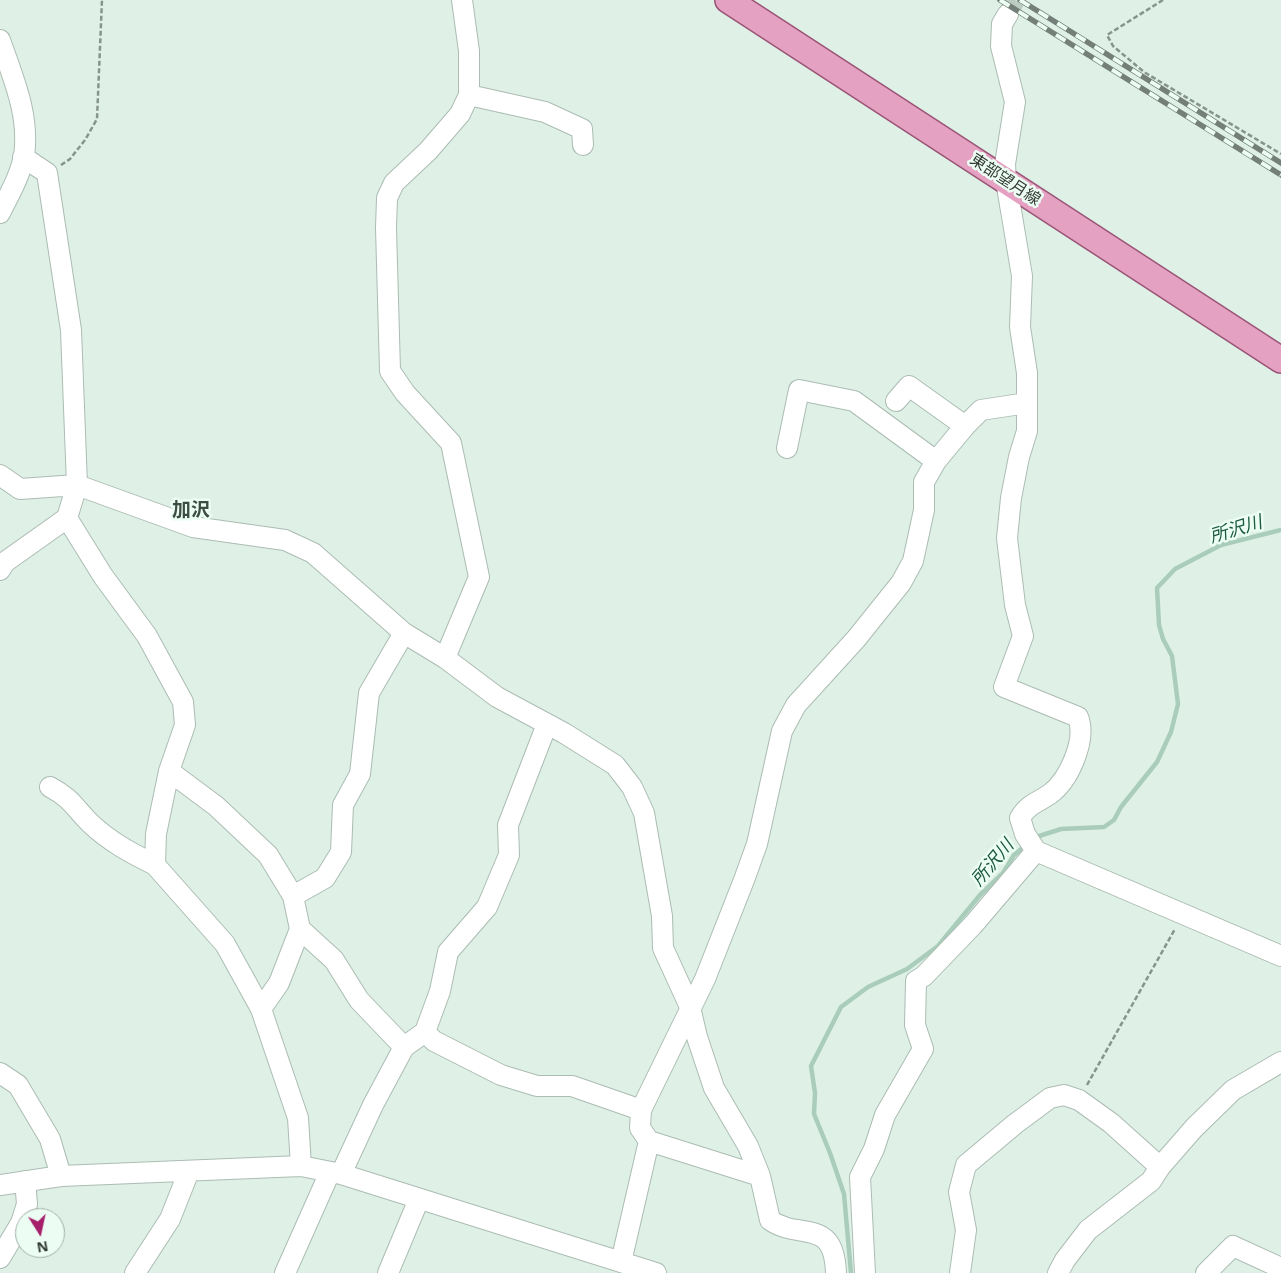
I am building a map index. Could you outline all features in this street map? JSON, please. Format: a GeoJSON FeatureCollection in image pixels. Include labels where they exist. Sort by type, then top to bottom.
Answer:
{"type":"FeatureCollection","features":[{"type":"Feature","properties":{"kind":"main road","name":"東部望月線"},"geometry":{"type":"LineString","coordinates":[[728,0],[1281,360]]}},
{"type":"Feature","properties":{"kind":"street"},"geometry":{"type":"LineString","coordinates":[[445,658],[479,577],[451,443],[405,393],[390,371],[386,228],[387,198],[394,183],[428,151],[460,114],[469,95],[469,51],[462,0]]}},
{"type":"Feature","properties":{"kind":"street"},"geometry":{"type":"LineString","coordinates":[[1008,14],[1002,24],[1001,46],[1015,102],[1005,164],[1022,276],[1020,327],[1027,373],[1027,431],[1010,498],[1007,538],[1015,605],[1023,636],[1004,688],[1078,717],[1080,723],[1080,745],[1072,765],[1052,793],[1026,808],[1020,818],[1025,834],[1036,851],[1281,956]]}},
{"type":"Feature","properties":{"kind":"street"},"geometry":{"type":"LineString","coordinates":[[0,40],[24,114],[24,157],[16,181],[0,214]]}},
{"type":"Feature","properties":{"kind":"street"},"geometry":{"type":"LineString","coordinates":[[469,95],[545,112],[582,129],[583,145]]}},
{"type":"Feature","properties":{"kind":"street"},"geometry":{"type":"LineString","coordinates":[[0,570],[5,562],[67,518],[77,484],[72,330],[47,173],[24,157]]}},
{"type":"Feature","properties":{"kind":"street"},"geometry":{"type":"LineString","coordinates":[[896,401],[909,386],[965,426]]}},
{"type":"Feature","properties":{"kind":"street"},"geometry":{"type":"LineString","coordinates":[[787,448],[799,390],[854,401],[936,460]]}},
{"type":"Feature","properties":{"kind":"street"},"geometry":{"type":"LineString","coordinates":[[760,1176],[649,1141],[640,1128],[641,1110],[705,979],[757,844],[782,731],[796,705],[856,639],[901,583],[913,561],[924,510],[924,482],[936,460],[965,426],[982,410],[1026,403]]}},
{"type":"Feature","properties":{"kind":"street"},"geometry":{"type":"LineString","coordinates":[[0,475],[20,488],[77,484],[193,527],[285,540],[313,553],[404,633],[445,658],[497,697],[564,732],[615,765],[632,787],[644,813],[662,916],[663,948],[690,1007],[697,1037],[714,1088],[748,1146],[760,1176],[770,1220],[777,1225],[817,1233],[829,1242],[836,1263],[836,1273]]}},
{"type":"Feature","properties":{"kind":"street"},"geometry":{"type":"LineString","coordinates":[[67,518],[103,576],[147,636],[183,702],[185,725],[169,771],[156,834],[155,865]]}},
{"type":"Feature","properties":{"kind":"street"},"geometry":{"type":"LineString","coordinates":[[292,896],[325,878],[341,852],[343,805],[360,774],[369,693],[404,633]]}},
{"type":"Feature","properties":{"kind":"street"},"geometry":{"type":"LineString","coordinates":[[285,1273],[404,1047],[425,1032],[440,991],[448,952],[487,907],[509,855],[508,824],[547,724]]}},
{"type":"Feature","properties":{"kind":"street"},"geometry":{"type":"LineString","coordinates":[[169,771],[216,806],[268,855],[292,896],[300,929],[334,960],[359,1000],[404,1047]]}},
{"type":"Feature","properties":{"kind":"street"},"geometry":{"type":"LineString","coordinates":[[50,787],[66,796],[89,822],[118,847],[155,865],[224,944],[261,1010],[298,1118],[301,1166]]}},
{"type":"Feature","properties":{"kind":"street"},"geometry":{"type":"LineString","coordinates":[[865,1273],[860,1177],[874,1149],[885,1115],[923,1049],[915,1025],[916,981],[973,925],[1036,851]]}},
{"type":"Feature","properties":{"kind":"street"},"geometry":{"type":"LineString","coordinates":[[261,1010],[278,983],[300,929]]}},
{"type":"Feature","properties":{"kind":"street"},"geometry":{"type":"LineString","coordinates":[[425,1032],[434,1041],[502,1075],[537,1086],[572,1086],[641,1110]]}},
{"type":"Feature","properties":{"kind":"street"},"geometry":{"type":"LineString","coordinates":[[1058,1273],[1065,1260],[1088,1230],[1151,1181],[1160,1167],[1194,1128],[1233,1090],[1281,1062]]}},
{"type":"Feature","properties":{"kind":"street"},"geometry":{"type":"LineString","coordinates":[[0,1073],[18,1085],[23,1093],[50,1139],[62,1176]]}},
{"type":"Feature","properties":{"kind":"street"},"geometry":{"type":"LineString","coordinates":[[960,1273],[966,1230],[960,1192],[966,1165],[1014,1124],[1050,1098],[1064,1095],[1079,1100],[1111,1123],[1160,1167]]}},
{"type":"Feature","properties":{"kind":"street"},"geometry":{"type":"LineString","coordinates":[[621,1262],[649,1141]]}},
{"type":"Feature","properties":{"kind":"street"},"geometry":{"type":"LineString","coordinates":[[0,1185],[62,1176],[301,1166],[336,1173],[419,1198],[654,1273]]}},
{"type":"Feature","properties":{"kind":"street"},"geometry":{"type":"LineString","coordinates":[[135,1273],[170,1219],[190,1171]]}},
{"type":"Feature","properties":{"kind":"street"},"geometry":{"type":"LineString","coordinates":[[0,1258],[21,1223],[27,1204],[25,1181]]}},
{"type":"Feature","properties":{"kind":"street"},"geometry":{"type":"LineString","coordinates":[[388,1273],[419,1198]]}},
{"type":"Feature","properties":{"kind":"street"},"geometry":{"type":"LineString","coordinates":[[1206,1273],[1233,1246],[1281,1268]]}},
{"type":"Feature","properties":{"kind":"path"},"geometry":{"type":"LineString","coordinates":[[47,173],[70,159],[85,140],[97,119],[102,0]]}},
{"type":"Feature","properties":{"kind":"path"},"geometry":{"type":"LineString","coordinates":[[1163,0],[1107,35],[1113,46],[1144,72],[1281,154]]}},
{"type":"Feature","properties":{"kind":"path"},"geometry":{"type":"LineString","coordinates":[[1079,1100],[1182,915]]}},
{"type":"Feature","properties":{"kind":"waterway","name":"所沢川"},"geometry":{"type":"LineString","coordinates":[[1033,838],[1061,829],[1104,827],[1114,820],[1121,807],[1157,762],[1171,732],[1178,704],[1172,656],[1163,639],[1159,625],[1157,588],[1175,569],[1221,545],[1281,530]]}},
{"type":"Feature","properties":{"kind":"waterway","name":"所沢川"},"geometry":{"type":"LineString","coordinates":[[851,1273],[844,1194],[814,1114],[815,1093],[811,1066],[841,1007],[868,987],[907,969],[938,946],[980,895],[1003,873],[1014,855],[1026,845]]}},
{"type":"Feature","properties":{"kind":"tunnel"},"geometry":{"type":"LineString","coordinates":[[1008,14],[1015,0]]}},
{"type":"Feature","properties":{"kind":"railway"},"geometry":{"type":"LineString","coordinates":[[1000,0],[1281,175]]}},
{"type":"Feature","properties":{"kind":"railway"},"geometry":{"type":"LineString","coordinates":[[1020,0],[1281,163]]}},
{"type":"Feature","properties":{"kind":"district","name":"加沢"},"geometry":{"type":"Point","coordinates":[191,511]}}]}
